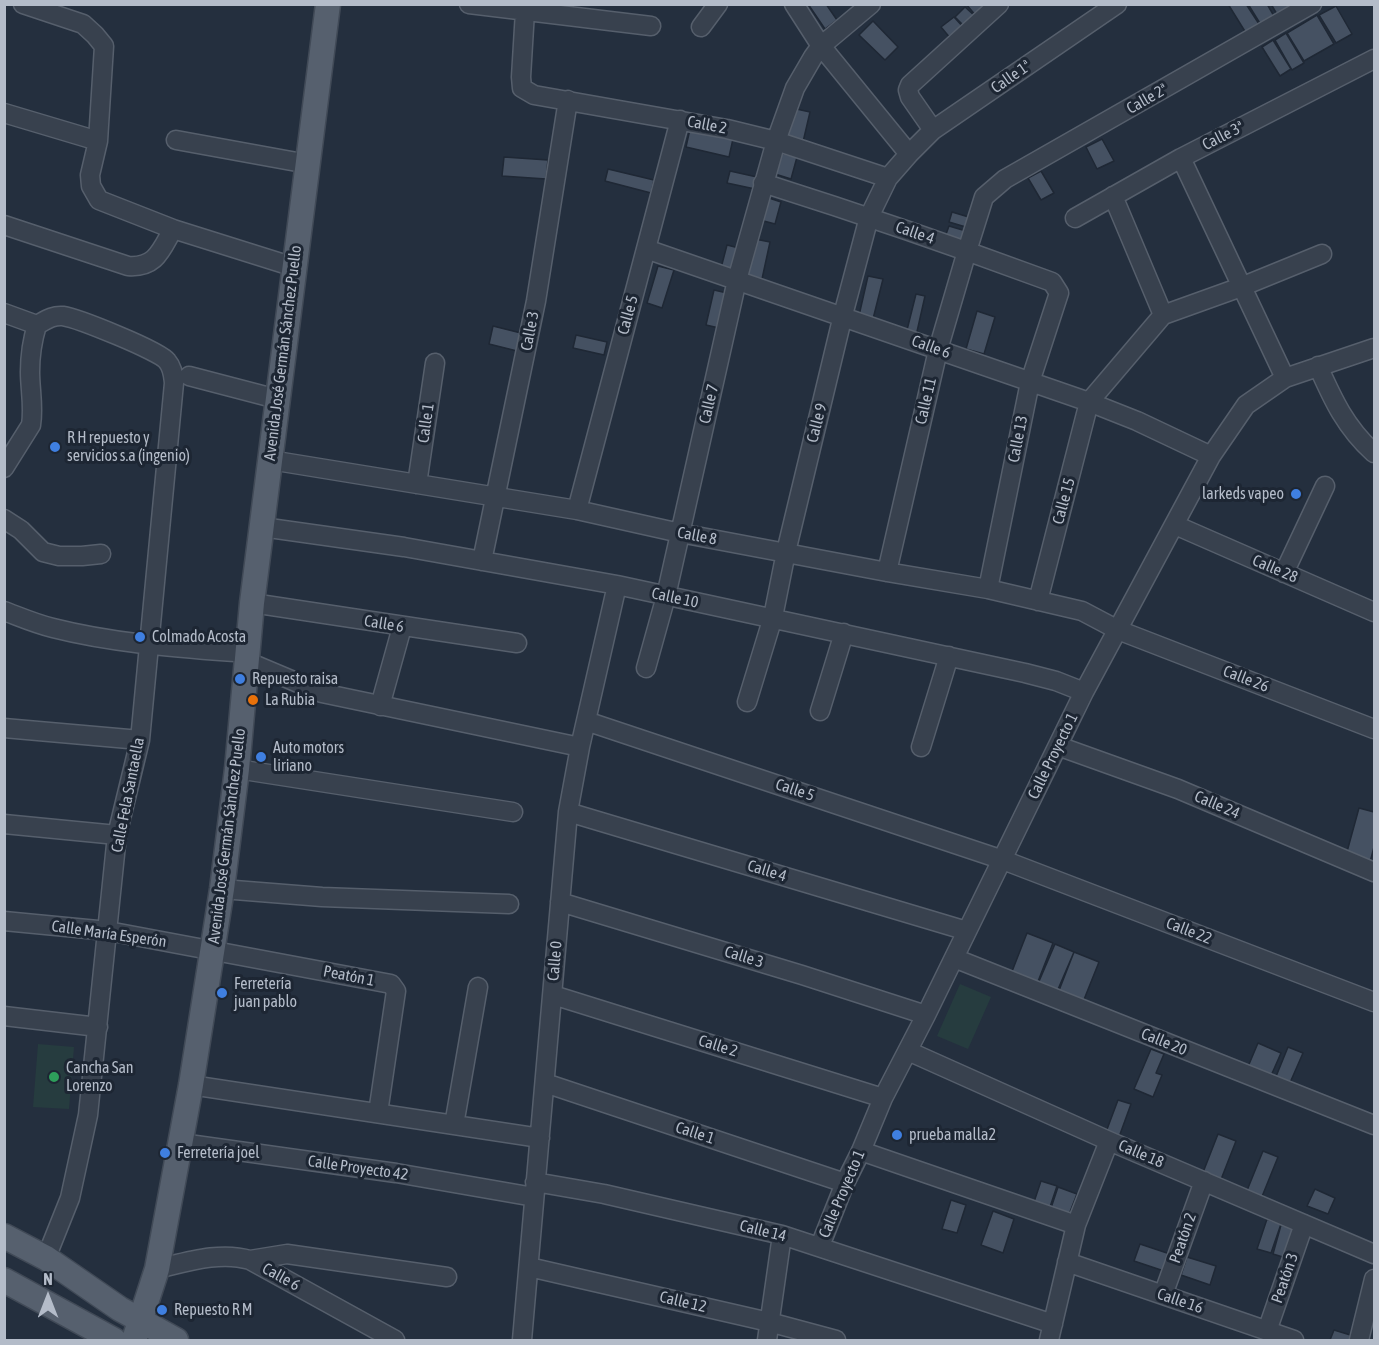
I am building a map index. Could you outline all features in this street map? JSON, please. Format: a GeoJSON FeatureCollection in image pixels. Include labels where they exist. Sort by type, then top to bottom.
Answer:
{"type":"FeatureCollection","features":[{"type":"Feature","properties":{"kind":"main road","name":"Avenida José Germán Sánchez Puello"},"geometry":{"type":"LineString","coordinates":[[137,1331],[157,1269],[191,1085],[222,889],[237,769],[252,603],[328,4]]}},
{"type":"Feature","properties":{"kind":"main road"},"geometry":{"type":"LineString","coordinates":[[4,1236],[46,1258],[120,1309],[137,1331],[176,1341]]}},
{"type":"Feature","properties":{"kind":"main road"},"geometry":{"type":"LineString","coordinates":[[4,1280],[114,1341]]}},
{"type":"Feature","properties":{"kind":"street"},"geometry":{"type":"LineString","coordinates":[[23,4],[83,24],[104,46],[98,141],[90,175],[91,186],[99,200],[173,229],[294,267]]}},
{"type":"Feature","properties":{"kind":"street"},"geometry":{"type":"LineString","coordinates":[[469,4],[651,26]]}},
{"type":"Feature","properties":{"kind":"street"},"geometry":{"type":"LineString","coordinates":[[701,27],[718,4]]}},
{"type":"Feature","properties":{"kind":"street"},"geometry":{"type":"LineString","coordinates":[[794,4],[822,46],[909,154]]}},
{"type":"Feature","properties":{"kind":"street","name":"Calle 7"},"geometry":{"type":"LineString","coordinates":[[646,668],[666,596],[737,280],[776,141],[795,88],[822,46],[871,4]]}},
{"type":"Feature","properties":{"kind":"street"},"geometry":{"type":"LineString","coordinates":[[933,130],[910,97],[908,90],[910,85],[999,4]]}},
{"type":"Feature","properties":{"kind":"street","name":"Calle 1ª"},"geometry":{"type":"LineString","coordinates":[[909,154],[933,130],[1117,4]]}},
{"type":"Feature","properties":{"kind":"street","name":"Calle 2ª"},"geometry":{"type":"LineString","coordinates":[[984,197],[1005,179],[1312,4]]}},
{"type":"Feature","properties":{"kind":"street","name":"Calle 2"},"geometry":{"type":"LineString","coordinates":[[525,11],[522,88],[534,95],[680,120],[776,141],[888,178]]}},
{"type":"Feature","properties":{"kind":"street","name":"Calle 3ª"},"geometry":{"type":"LineString","coordinates":[[1075,218],[1181,158],[1374,59]]}},
{"type":"Feature","properties":{"kind":"street","name":"Calle 3"},"geometry":{"type":"LineString","coordinates":[[482,561],[536,302],[568,100]]}},
{"type":"Feature","properties":{"kind":"street"},"geometry":{"type":"LineString","coordinates":[[4,113],[98,141]]}},
{"type":"Feature","properties":{"kind":"street","name":"Calle 5"},"geometry":{"type":"LineString","coordinates":[[577,510],[680,120]]}},
{"type":"Feature","properties":{"kind":"street"},"geometry":{"type":"LineString","coordinates":[[176,140],[308,164]]}},
{"type":"Feature","properties":{"kind":"street","name":"Calle 9"},"geometry":{"type":"LineString","coordinates":[[747,702],[773,617],[786,552],[869,217],[888,178],[909,154]]}},
{"type":"Feature","properties":{"kind":"street"},"geometry":{"type":"LineString","coordinates":[[1181,158],[1285,378]]}},
{"type":"Feature","properties":{"kind":"street","name":"Calle 4"},"geometry":{"type":"LineString","coordinates":[[763,183],[869,217],[1052,282],[1059,293]]}},
{"type":"Feature","properties":{"kind":"street"},"geometry":{"type":"LineString","coordinates":[[1113,196],[1163,315]]}},
{"type":"Feature","properties":{"kind":"street","name":"Calle 11"},"geometry":{"type":"LineString","coordinates":[[887,572],[938,350],[984,197]]}},
{"type":"Feature","properties":{"kind":"street"},"geometry":{"type":"LineString","coordinates":[[4,225],[128,266],[150,263],[156,258],[173,229]]}},
{"type":"Feature","properties":{"kind":"street","name":"Calle 6"},"geometry":{"type":"LineString","coordinates":[[646,249],[843,315],[1089,402],[1137,421],[1211,456]]}},
{"type":"Feature","properties":{"kind":"street"},"geometry":{"type":"LineString","coordinates":[[1089,402],[1163,315],[1322,254]]}},
{"type":"Feature","properties":{"kind":"street","name":"Calle 13"},"geometry":{"type":"LineString","coordinates":[[988,589],[1030,382],[1059,293]]}},
{"type":"Feature","properties":{"kind":"street"},"geometry":{"type":"LineString","coordinates":[[4,314],[37,325],[31,345],[33,417],[31,425],[7,460]]}},
{"type":"Feature","properties":{"kind":"street","name":"Calle Fela Santaella"},"geometry":{"type":"LineString","coordinates":[[37,325],[51,317],[64,316],[94,325],[164,357],[172,369],[174,383],[140,740],[117,836],[88,1115],[70,1198],[46,1258]]}},
{"type":"Feature","properties":{"kind":"street","name":"Calle Proyecto 1"},"geometry":{"type":"LineString","coordinates":[[820,1246],[883,1098],[1003,860],[1084,692],[1211,456],[1246,405],[1285,378],[1374,348]]}},
{"type":"Feature","properties":{"kind":"street","name":"Calle 1"},"geometry":{"type":"LineString","coordinates":[[417,484],[435,363]]}},
{"type":"Feature","properties":{"kind":"street"},"geometry":{"type":"LineString","coordinates":[[1318,366],[1336,406],[1360,440],[1374,453]]}},
{"type":"Feature","properties":{"kind":"street"},"geometry":{"type":"LineString","coordinates":[[189,376],[277,399]]}},
{"type":"Feature","properties":{"kind":"street","name":"Calle 15"},"geometry":{"type":"LineString","coordinates":[[1038,601],[1089,402]]}},
{"type":"Feature","properties":{"kind":"street","name":"Calle 8"},"geometry":{"type":"LineString","coordinates":[[270,460],[577,510],[680,533],[988,589],[1082,611],[1118,630]]}},
{"type":"Feature","properties":{"kind":"street"},"geometry":{"type":"LineString","coordinates":[[1284,573],[1324,486]]}},
{"type":"Feature","properties":{"kind":"street"},"geometry":{"type":"LineString","coordinates":[[4,519],[21,530],[43,552],[70,556],[101,554]]}},
{"type":"Feature","properties":{"kind":"street","name":"Calle 28"},"geometry":{"type":"LineString","coordinates":[[1175,525],[1374,612]]}},
{"type":"Feature","properties":{"kind":"street","name":"Calle 10"},"geometry":{"type":"LineString","coordinates":[[262,527],[404,546],[617,585],[950,656],[1056,681],[1084,692]]}},
{"type":"Feature","properties":{"kind":"street","name":"Calle 0"},"geometry":{"type":"LineString","coordinates":[[522,1341],[568,812],[580,747],[617,585]]}},
{"type":"Feature","properties":{"kind":"street","name":"Calle 6"},"geometry":{"type":"LineString","coordinates":[[252,603],[517,643]]}},
{"type":"Feature","properties":{"kind":"street"},"geometry":{"type":"LineString","coordinates":[[4,611],[51,628],[148,645],[246,657],[322,693],[580,747]]}},
{"type":"Feature","properties":{"kind":"street"},"geometry":{"type":"LineString","coordinates":[[381,706],[402,627]]}},
{"type":"Feature","properties":{"kind":"street","name":"Calle 26"},"geometry":{"type":"LineString","coordinates":[[1118,630],[1374,729]]}},
{"type":"Feature","properties":{"kind":"street"},"geometry":{"type":"LineString","coordinates":[[820,711],[844,633]]}},
{"type":"Feature","properties":{"kind":"street"},"geometry":{"type":"LineString","coordinates":[[921,747],[950,656]]}},
{"type":"Feature","properties":{"kind":"street","name":"Calle 5"},"geometry":{"type":"LineString","coordinates":[[586,721],[1003,860]]}},
{"type":"Feature","properties":{"kind":"street"},"geometry":{"type":"LineString","coordinates":[[4,728],[140,740]]}},
{"type":"Feature","properties":{"kind":"street","name":"Calle 24"},"geometry":{"type":"LineString","coordinates":[[1058,746],[1178,789],[1374,872]]}},
{"type":"Feature","properties":{"kind":"street"},"geometry":{"type":"LineString","coordinates":[[237,769],[513,812]]}},
{"type":"Feature","properties":{"kind":"street","name":"Calle 4"},"geometry":{"type":"LineString","coordinates":[[568,812],[967,931]]}},
{"type":"Feature","properties":{"kind":"street"},"geometry":{"type":"LineString","coordinates":[[4,824],[117,836]]}},
{"type":"Feature","properties":{"kind":"street","name":"Calle 22"},"geometry":{"type":"LineString","coordinates":[[1003,860],[1374,1002]]}},
{"type":"Feature","properties":{"kind":"street"},"geometry":{"type":"LineString","coordinates":[[222,889],[322,897],[509,904]]}},
{"type":"Feature","properties":{"kind":"street","name":"Calle 3"},"geometry":{"type":"LineString","coordinates":[[560,902],[926,1015]]}},
{"type":"Feature","properties":{"kind":"street","name":"Calle María Esperón"},"geometry":{"type":"LineString","coordinates":[[4,921],[108,931],[213,950]]}},
{"type":"Feature","properties":{"kind":"street","name":"Peatón 1"},"geometry":{"type":"LineString","coordinates":[[213,950],[391,984],[396,992],[378,1113]]}},
{"type":"Feature","properties":{"kind":"street","name":"Calle 20"},"geometry":{"type":"LineString","coordinates":[[954,958],[1374,1125]]}},
{"type":"Feature","properties":{"kind":"street"},"geometry":{"type":"LineString","coordinates":[[454,1125],[478,987]]}},
{"type":"Feature","properties":{"kind":"street","name":"Calle 2"},"geometry":{"type":"LineString","coordinates":[[552,995],[883,1098]]}},
{"type":"Feature","properties":{"kind":"street"},"geometry":{"type":"LineString","coordinates":[[4,1016],[98,1027]]}},
{"type":"Feature","properties":{"kind":"street","name":"Calle 18"},"geometry":{"type":"LineString","coordinates":[[908,1051],[1109,1141],[1374,1254]]}},
{"type":"Feature","properties":{"kind":"street","name":"Calle 1"},"geometry":{"type":"LineString","coordinates":[[545,1083],[845,1183]]}},
{"type":"Feature","properties":{"kind":"street"},"geometry":{"type":"LineString","coordinates":[[191,1085],[540,1138]]}},
{"type":"Feature","properties":{"kind":"street"},"geometry":{"type":"LineString","coordinates":[[1051,1332],[1076,1225],[1109,1141]]}},
{"type":"Feature","properties":{"kind":"street","name":"Calle Proyecto 42"},"geometry":{"type":"LineString","coordinates":[[181,1143],[535,1190]]}},
{"type":"Feature","properties":{"kind":"street"},"geometry":{"type":"LineString","coordinates":[[861,1151],[1076,1225]]}},
{"type":"Feature","properties":{"kind":"street","name":"Peatón 2"},"geometry":{"type":"LineString","coordinates":[[1163,1295],[1204,1181]]}},
{"type":"Feature","properties":{"kind":"street","name":"Calle 14"},"geometry":{"type":"LineString","coordinates":[[535,1190],[603,1194],[782,1235],[820,1246],[1051,1332]]}},
{"type":"Feature","properties":{"kind":"street","name":"Peatón 3"},"geometry":{"type":"LineString","coordinates":[[1267,1331],[1304,1224]]}},
{"type":"Feature","properties":{"kind":"street"},"geometry":{"type":"LineString","coordinates":[[767,1341],[782,1235]]}},
{"type":"Feature","properties":{"kind":"street"},"geometry":{"type":"LineString","coordinates":[[250,1260],[287,1254],[447,1277]]}},
{"type":"Feature","properties":{"kind":"street","name":"Calle 6"},"geometry":{"type":"LineString","coordinates":[[157,1269],[237,1256],[250,1260],[395,1341]]}},
{"type":"Feature","properties":{"kind":"street","name":"Calle 16"},"geometry":{"type":"LineString","coordinates":[[1067,1262],[1294,1341]]}},
{"type":"Feature","properties":{"kind":"street","name":"Calle 12"},"geometry":{"type":"LineString","coordinates":[[529,1268],[769,1322],[836,1341]]}},
{"type":"Feature","properties":{"kind":"street"},"geometry":{"type":"LineString","coordinates":[[1359,1341],[1374,1279]]}},
{"type":"Feature","properties":{"kind":"green space"},"geometry":{"type":"Polygon","coordinates":[[[960,984],[991,997],[968,1049],[937,1036],[960,984]]]}},
{"type":"Feature","properties":{"kind":"green space","name":"Cancha San Lorenzo"},"geometry":{"type":"Polygon","coordinates":[[[38,1044],[74,1047],[69,1109],[33,1107],[38,1044]]]}},
{"type":"Feature","properties":{"kind":"building"},"geometry":{"type":"Polygon","coordinates":[[[808,4],[826,4],[837,20],[825,29],[808,4]]]}},
{"type":"Feature","properties":{"kind":"building"},"geometry":{"type":"Polygon","coordinates":[[[966,4],[984,4],[986,7],[977,17],[966,4]]]}},
{"type":"Feature","properties":{"kind":"building"},"geometry":{"type":"Polygon","coordinates":[[[1228,4],[1246,4],[1259,24],[1246,33],[1228,4]]]}},
{"type":"Feature","properties":{"kind":"building"},"geometry":{"type":"Polygon","coordinates":[[[1248,4],[1267,4],[1274,16],[1261,25],[1248,4]]]}},
{"type":"Feature","properties":{"kind":"building"},"geometry":{"type":"Polygon","coordinates":[[[1271,4],[1287,4],[1290,8],[1278,16],[1271,4]]]}},
{"type":"Feature","properties":{"kind":"building"},"geometry":{"type":"Polygon","coordinates":[[[1336,6],[1352,34],[1336,43],[1319,15],[1336,6]]]}},
{"type":"Feature","properties":{"kind":"building"},"geometry":{"type":"Polygon","coordinates":[[[965,7],[976,17],[965,27],[955,17],[965,7]]]}},
{"type":"Feature","properties":{"kind":"building"},"geometry":{"type":"Polygon","coordinates":[[[1317,15],[1334,44],[1304,61],[1287,33],[1317,15]]]}},
{"type":"Feature","properties":{"kind":"building"},"geometry":{"type":"Polygon","coordinates":[[[954,17],[964,28],[951,39],[941,27],[954,17]]]}},
{"type":"Feature","properties":{"kind":"building"},"geometry":{"type":"Polygon","coordinates":[[[873,21],[898,47],[885,60],[859,35],[873,21]]]}},
{"type":"Feature","properties":{"kind":"building"},"geometry":{"type":"Polygon","coordinates":[[[1286,33],[1304,63],[1292,70],[1275,40],[1286,33]]]}},
{"type":"Feature","properties":{"kind":"building"},"geometry":{"type":"Polygon","coordinates":[[[1273,40],[1291,69],[1280,76],[1262,47],[1273,40]]]}},
{"type":"Feature","properties":{"kind":"building"},"geometry":{"type":"Polygon","coordinates":[[[792,108],[810,112],[803,142],[785,138],[792,108]]]}},
{"type":"Feature","properties":{"kind":"building"},"geometry":{"type":"Polygon","coordinates":[[[690,129],[733,139],[729,157],[686,147],[690,129]]]}},
{"type":"Feature","properties":{"kind":"building"},"geometry":{"type":"Polygon","coordinates":[[[1102,139],[1114,161],[1097,169],[1086,147],[1102,139]]]}},
{"type":"Feature","properties":{"kind":"building"},"geometry":{"type":"Polygon","coordinates":[[[781,153],[797,157],[791,179],[775,174],[781,153]]]}},
{"type":"Feature","properties":{"kind":"building"},"geometry":{"type":"Polygon","coordinates":[[[504,157],[548,160],[546,179],[502,176],[504,157]]]}},
{"type":"Feature","properties":{"kind":"building"},"geometry":{"type":"Polygon","coordinates":[[[608,169],[654,180],[651,193],[605,181],[608,169]]]}},
{"type":"Feature","properties":{"kind":"building"},"geometry":{"type":"Polygon","coordinates":[[[730,171],[757,177],[755,189],[727,183],[730,171]]]}},
{"type":"Feature","properties":{"kind":"building"},"geometry":{"type":"Polygon","coordinates":[[[1041,171],[1054,193],[1041,200],[1028,178],[1041,171]]]}},
{"type":"Feature","properties":{"kind":"building"},"geometry":{"type":"Polygon","coordinates":[[[766,197],[781,202],[775,224],[760,220],[766,197]]]}},
{"type":"Feature","properties":{"kind":"building"},"geometry":{"type":"Polygon","coordinates":[[[952,212],[972,218],[969,228],[949,222],[952,212]]]}},
{"type":"Feature","properties":{"kind":"building"},"geometry":{"type":"Polygon","coordinates":[[[949,226],[966,231],[963,242],[945,237],[949,226]]]}},
{"type":"Feature","properties":{"kind":"building"},"geometry":{"type":"Polygon","coordinates":[[[755,239],[770,242],[762,279],[747,275],[755,239]]]}},
{"type":"Feature","properties":{"kind":"building"},"geometry":{"type":"Polygon","coordinates":[[[727,245],[739,248],[734,272],[721,268],[727,245]]]}},
{"type":"Feature","properties":{"kind":"building"},"geometry":{"type":"Polygon","coordinates":[[[658,266],[674,270],[662,308],[647,303],[658,266]]]}},
{"type":"Feature","properties":{"kind":"building"},"geometry":{"type":"Polygon","coordinates":[[[868,276],[883,279],[872,323],[858,320],[868,276]]]}},
{"type":"Feature","properties":{"kind":"building"},"geometry":{"type":"Polygon","coordinates":[[[714,290],[727,293],[719,328],[706,325],[714,290]]]}},
{"type":"Feature","properties":{"kind":"building"},"geometry":{"type":"Polygon","coordinates":[[[916,294],[925,296],[916,336],[906,334],[916,294]]]}},
{"type":"Feature","properties":{"kind":"building"},"geometry":{"type":"Polygon","coordinates":[[[977,311],[995,317],[984,354],[966,349],[977,311]]]}},
{"type":"Feature","properties":{"kind":"building"},"geometry":{"type":"Polygon","coordinates":[[[493,326],[521,333],[517,351],[489,344],[493,326]]]}},
{"type":"Feature","properties":{"kind":"building"},"geometry":{"type":"Polygon","coordinates":[[[576,335],[607,342],[604,355],[573,348],[576,335]]]}},
{"type":"Feature","properties":{"kind":"building"},"geometry":{"type":"Polygon","coordinates":[[[1359,808],[1374,812],[1374,847],[1369,866],[1345,859],[1359,808]]]}},
{"type":"Feature","properties":{"kind":"building"},"geometry":{"type":"Polygon","coordinates":[[[1027,933],[1053,943],[1037,984],[1011,974],[1027,933]]]}},
{"type":"Feature","properties":{"kind":"building"},"geometry":{"type":"Polygon","coordinates":[[[1055,944],[1074,952],[1056,994],[1037,986],[1055,944]]]}},
{"type":"Feature","properties":{"kind":"building"},"geometry":{"type":"Polygon","coordinates":[[[1074,952],[1099,962],[1083,1002],[1058,993],[1074,952]]]}},
{"type":"Feature","properties":{"kind":"building"},"geometry":{"type":"Polygon","coordinates":[[[1258,1043],[1281,1053],[1270,1078],[1247,1069],[1258,1043]]]}},
{"type":"Feature","properties":{"kind":"building"},"geometry":{"type":"Polygon","coordinates":[[[1288,1047],[1303,1053],[1289,1085],[1275,1079],[1288,1047]]]}},
{"type":"Feature","properties":{"kind":"building"},"geometry":{"type":"Polygon","coordinates":[[[1151,1049],[1164,1054],[1156,1073],[1162,1075],[1153,1097],[1134,1089],[1151,1049]]]}},
{"type":"Feature","properties":{"kind":"building"},"geometry":{"type":"Polygon","coordinates":[[[1118,1100],[1131,1104],[1119,1137],[1106,1132],[1118,1100]]]}},
{"type":"Feature","properties":{"kind":"building"},"geometry":{"type":"Polygon","coordinates":[[[1218,1134],[1236,1141],[1220,1182],[1202,1175],[1218,1134]]]}},
{"type":"Feature","properties":{"kind":"building"},"geometry":{"type":"Polygon","coordinates":[[[1263,1151],[1278,1157],[1261,1199],[1246,1193],[1263,1151]]]}},
{"type":"Feature","properties":{"kind":"building"},"geometry":{"type":"Polygon","coordinates":[[[1041,1181],[1057,1186],[1049,1210],[1033,1205],[1041,1181]]]}},
{"type":"Feature","properties":{"kind":"building"},"geometry":{"type":"Polygon","coordinates":[[[1058,1187],[1077,1194],[1068,1217],[1050,1211],[1058,1187]]]}},
{"type":"Feature","properties":{"kind":"building"},"geometry":{"type":"Polygon","coordinates":[[[1315,1189],[1335,1198],[1328,1214],[1307,1206],[1315,1189]]]}},
{"type":"Feature","properties":{"kind":"building"},"geometry":{"type":"Polygon","coordinates":[[[951,1200],[966,1205],[957,1233],[942,1229],[951,1200]]]}},
{"type":"Feature","properties":{"kind":"building"},"geometry":{"type":"Polygon","coordinates":[[[993,1211],[1014,1219],[1003,1253],[981,1245],[993,1211]]]}},
{"type":"Feature","properties":{"kind":"building"},"geometry":{"type":"Polygon","coordinates":[[[1267,1219],[1281,1224],[1271,1253],[1257,1249],[1267,1219]]]}},
{"type":"Feature","properties":{"kind":"building"},"geometry":{"type":"Polygon","coordinates":[[[1281,1225],[1294,1228],[1286,1258],[1273,1254],[1281,1225]]]}},
{"type":"Feature","properties":{"kind":"building"},"geometry":{"type":"Polygon","coordinates":[[[1140,1244],[1170,1254],[1164,1271],[1134,1261],[1140,1244]]]}},
{"type":"Feature","properties":{"kind":"building"},"geometry":{"type":"Polygon","coordinates":[[[1187,1257],[1216,1266],[1210,1285],[1181,1275],[1187,1257]]]}},
{"type":"Feature","properties":{"kind":"building"},"geometry":{"type":"Polygon","coordinates":[[[1334,1330],[1357,1337],[1356,1340],[1330,1340],[1334,1330]]]}},
{"type":"Feature","properties":{"kind":"place","name":"R H repuesto y servicios s.a (ingenio)"},"geometry":{"type":"Point","coordinates":[55,447]}},
{"type":"Feature","properties":{"kind":"place","name":"larkeds vapeo"},"geometry":{"type":"Point","coordinates":[1296,494]}},
{"type":"Feature","properties":{"kind":"place","name":"Colmado Acosta"},"geometry":{"type":"Point","coordinates":[140,637]}},
{"type":"Feature","properties":{"kind":"place","name":"Repuesto raisa"},"geometry":{"type":"Point","coordinates":[240,679]}},
{"type":"Feature","properties":{"kind":"place","name":"La Rubia"},"geometry":{"type":"Point","coordinates":[253,700]}},
{"type":"Feature","properties":{"kind":"place","name":"Auto motors liriano"},"geometry":{"type":"Point","coordinates":[261,757]}},
{"type":"Feature","properties":{"kind":"place","name":"Ferretería juan pablo"},"geometry":{"type":"Point","coordinates":[222,993]}},
{"type":"Feature","properties":{"kind":"place","name":"Cancha San Lorenzo"},"geometry":{"type":"Point","coordinates":[54,1077]}},
{"type":"Feature","properties":{"kind":"place","name":"prueba malla2"},"geometry":{"type":"Point","coordinates":[897,1135]}},
{"type":"Feature","properties":{"kind":"place","name":"Ferretería joel"},"geometry":{"type":"Point","coordinates":[165,1153]}},
{"type":"Feature","properties":{"kind":"place","name":"Repuesto R M"},"geometry":{"type":"Point","coordinates":[162,1310]}}]}
